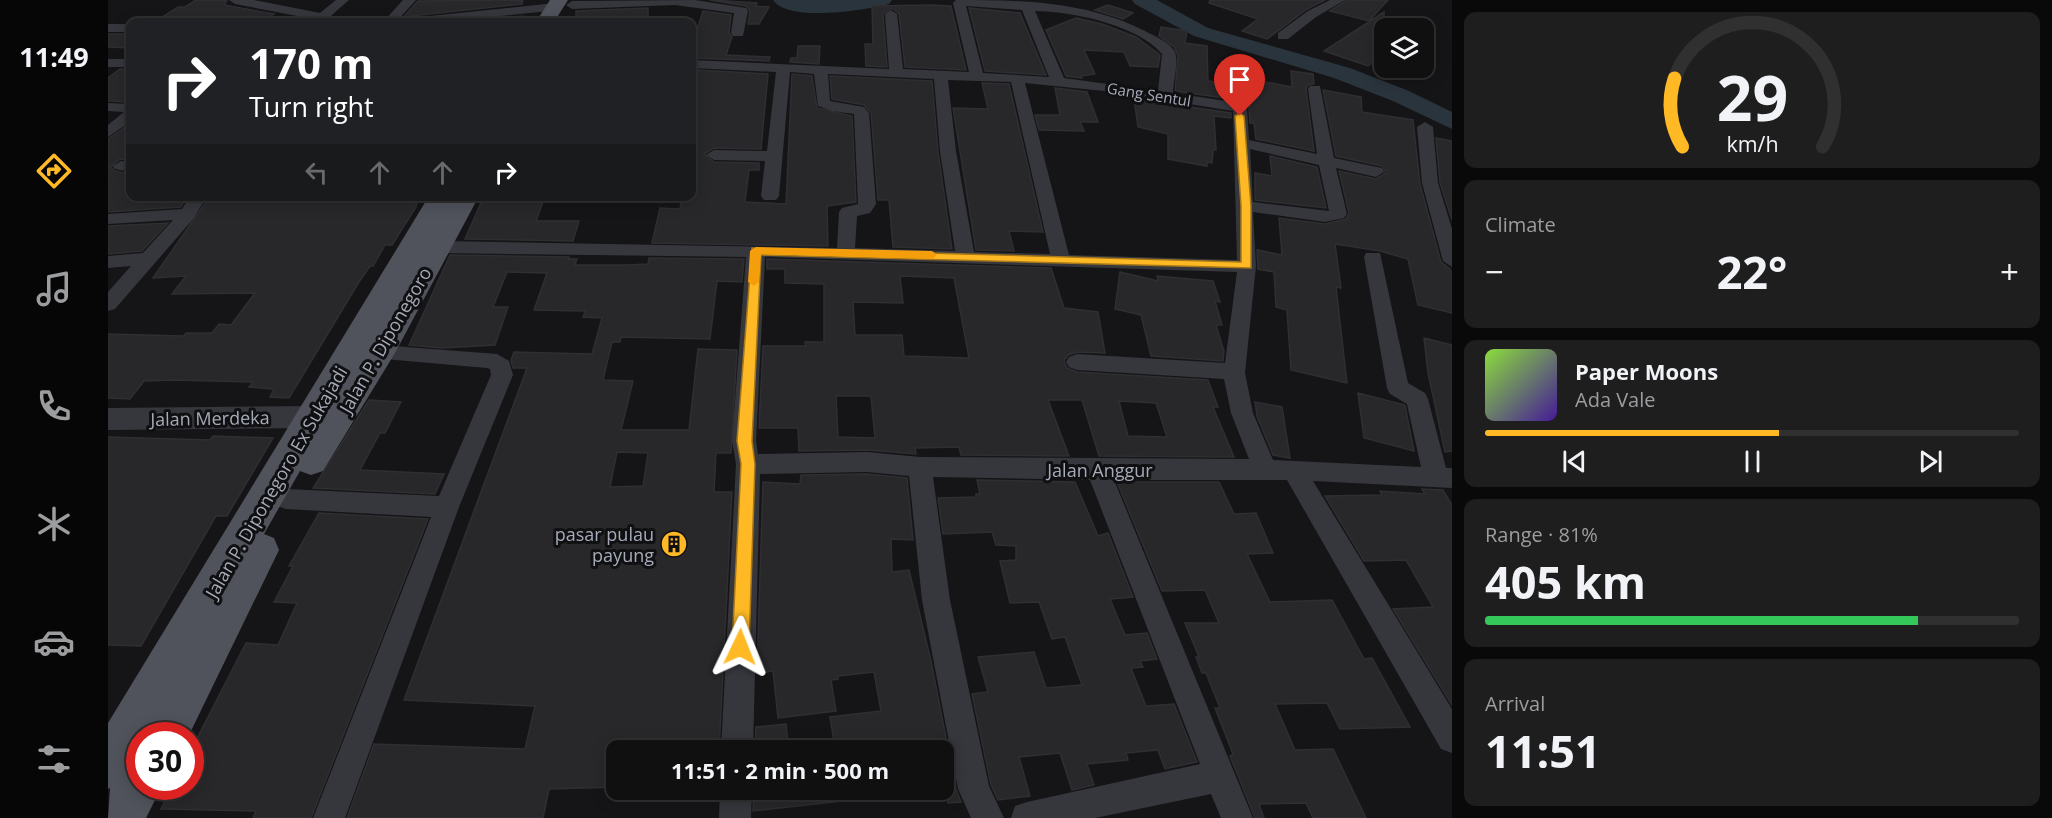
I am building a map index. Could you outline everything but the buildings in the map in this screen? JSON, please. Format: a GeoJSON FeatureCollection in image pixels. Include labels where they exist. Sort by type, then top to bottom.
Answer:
{"type":"FeatureCollection","features":[{"type":"Feature","properties":{"kind":"main road","name":"Jalan P. Diponegoro Ex Sukajadi"},"geometry":{"type":"LineString","coordinates":[[108,766],[262,507],[439,201]]}},
{"type":"Feature","properties":{"kind":"main road","name":"Jalan P. Diponegoro"},"geometry":{"type":"LineString","coordinates":[[172,722],[286,500],[380,352],[464,201]]}},
{"type":"Feature","properties":{"kind":"main road"},"geometry":{"type":"LineString","coordinates":[[120,818],[130,800]]}},
{"type":"Feature","properties":{"kind":"street"},"geometry":{"type":"LineString","coordinates":[[235,0],[312,18]]}},
{"type":"Feature","properties":{"kind":"street"},"geometry":{"type":"LineString","coordinates":[[322,18],[343,0]]}},
{"type":"Feature","properties":{"kind":"street"},"geometry":{"type":"LineString","coordinates":[[393,18],[410,0]]}},
{"type":"Feature","properties":{"kind":"street"},"geometry":{"type":"LineString","coordinates":[[1283,36],[1312,14],[1339,0]]}},
{"type":"Feature","properties":{"kind":"street"},"geometry":{"type":"LineString","coordinates":[[461,18],[675,1],[742,11],[738,33]]}},
{"type":"Feature","properties":{"kind":"street"},"geometry":{"type":"LineString","coordinates":[[977,78],[959,3],[994,2],[1082,11],[1160,45],[1170,54],[1165,96]]}},
{"type":"Feature","properties":{"kind":"street"},"geometry":{"type":"LineString","coordinates":[[1027,7],[1058,82]]}},
{"type":"Feature","properties":{"kind":"street"},"geometry":{"type":"LineString","coordinates":[[891,14],[897,74]]}},
{"type":"Feature","properties":{"kind":"street"},"geometry":{"type":"LineString","coordinates":[[108,28],[126,28]]}},
{"type":"Feature","properties":{"kind":"street"},"geometry":{"type":"LineString","coordinates":[[108,63],[126,63]]}},
{"type":"Feature","properties":{"kind":"street"},"geometry":{"type":"LineString","coordinates":[[1246,63],[1240,108],[1246,206],[1246,266],[1234,373],[1245,421],[1266,469]]}},
{"type":"Feature","properties":{"kind":"street","name":"Gang Sentul"},"geometry":{"type":"LineString","coordinates":[[696,64],[1058,82],[1240,108]]}},
{"type":"Feature","properties":{"kind":"street"},"geometry":{"type":"LineString","coordinates":[[770,196],[783,69]]}},
{"type":"Feature","properties":{"kind":"street"},"geometry":{"type":"LineString","coordinates":[[821,71],[823,103],[832,107],[859,110],[861,113],[867,204],[864,209],[848,212],[846,253]]}},
{"type":"Feature","properties":{"kind":"street"},"geometry":{"type":"LineString","coordinates":[[941,76],[948,151],[965,256]]}},
{"type":"Feature","properties":{"kind":"street"},"geometry":{"type":"LineString","coordinates":[[1017,79],[1061,259]]}},
{"type":"Feature","properties":{"kind":"street"},"geometry":{"type":"LineString","coordinates":[[1246,206],[1325,217],[1338,214],[1326,159],[1315,89]]}},
{"type":"Feature","properties":{"kind":"street"},"geometry":{"type":"LineString","coordinates":[[108,107],[126,108]]}},
{"type":"Feature","properties":{"kind":"street"},"geometry":{"type":"LineString","coordinates":[[108,132],[126,118]]}},
{"type":"Feature","properties":{"kind":"street"},"geometry":{"type":"LineString","coordinates":[[1425,127],[1430,183],[1452,261]]}},
{"type":"Feature","properties":{"kind":"street"},"geometry":{"type":"LineString","coordinates":[[1242,143],[1326,159],[1376,172]]}},
{"type":"Feature","properties":{"kind":"street"},"geometry":{"type":"LineString","coordinates":[[714,155],[774,156]]}},
{"type":"Feature","properties":{"kind":"street"},"geometry":{"type":"LineString","coordinates":[[108,304],[188,214],[196,201]]}},
{"type":"Feature","properties":{"kind":"street"},"geometry":{"type":"LineString","coordinates":[[108,219],[188,214]]}},
{"type":"Feature","properties":{"kind":"street"},"geometry":{"type":"LineString","coordinates":[[439,247],[846,253],[1246,266]]}},
{"type":"Feature","properties":{"kind":"street"},"geometry":{"type":"LineString","coordinates":[[737,740],[748,464],[744,441],[756,251]]}},
{"type":"Feature","properties":{"kind":"street"},"geometry":{"type":"LineString","coordinates":[[1373,257],[1398,388],[1416,399],[1444,477]]}},
{"type":"Feature","properties":{"kind":"street"},"geometry":{"type":"LineString","coordinates":[[108,262],[148,259]]}},
{"type":"Feature","properties":{"kind":"street"},"geometry":{"type":"LineString","coordinates":[[329,818],[447,507],[499,386],[501,367],[497,362],[380,352]]}},
{"type":"Feature","properties":{"kind":"street"},"geometry":{"type":"LineString","coordinates":[[1077,362],[1217,369],[1234,373]]}},
{"type":"Feature","properties":{"kind":"street","name":"Jalan Merdeka"},"geometry":{"type":"LineString","coordinates":[[108,419],[313,417]]}},
{"type":"Feature","properties":{"kind":"street","name":"Jalan Anggur"},"geometry":{"type":"LineString","coordinates":[[748,464],[867,462],[920,467],[1098,470],[1266,469],[1444,477]]}},
{"type":"Feature","properties":{"kind":"street"},"geometry":{"type":"LineString","coordinates":[[920,467],[936,600],[974,789],[988,818]]}},
{"type":"Feature","properties":{"kind":"street"},"geometry":{"type":"LineString","coordinates":[[1098,470],[1237,818]]}},
{"type":"Feature","properties":{"kind":"street"},"geometry":{"type":"LineString","coordinates":[[1295,472],[1452,738]]}},
{"type":"Feature","properties":{"kind":"street"},"geometry":{"type":"LineString","coordinates":[[286,500],[447,507]]}},
{"type":"Feature","properties":{"kind":"street"},"geometry":{"type":"LineString","coordinates":[[1027,818],[1157,787],[1221,776]]}},
{"type":"Feature","properties":{"kind":"street"},"geometry":{"type":"LineString","coordinates":[[735,818],[736,800]]}},
{"type":"Feature","properties":{"kind":"waterway"},"geometry":{"type":"LineString","coordinates":[[783,0],[807,6],[832,8],[882,0]]}},
{"type":"Feature","properties":{"kind":"waterway"},"geometry":{"type":"LineString","coordinates":[[1142,0],[1201,32],[1342,73],[1401,96],[1452,122]]}},
{"type":"Feature","properties":{"kind":"slow traffic"},"geometry":{"type":"LineString","coordinates":[[754,282],[756,251],[932,255]]}},
{"type":"Feature","properties":{"kind":"place","name":"pasar pulau payung"},"geometry":{"type":"Point","coordinates":[674,544]}},
{"type":"Feature","properties":{"kind":"route"},"geometry":{"type":"LineString","coordinates":[[740,647],[748,464],[744,441],[756,251],[1246,266],[1246,206],[1240,116]]}}]}
